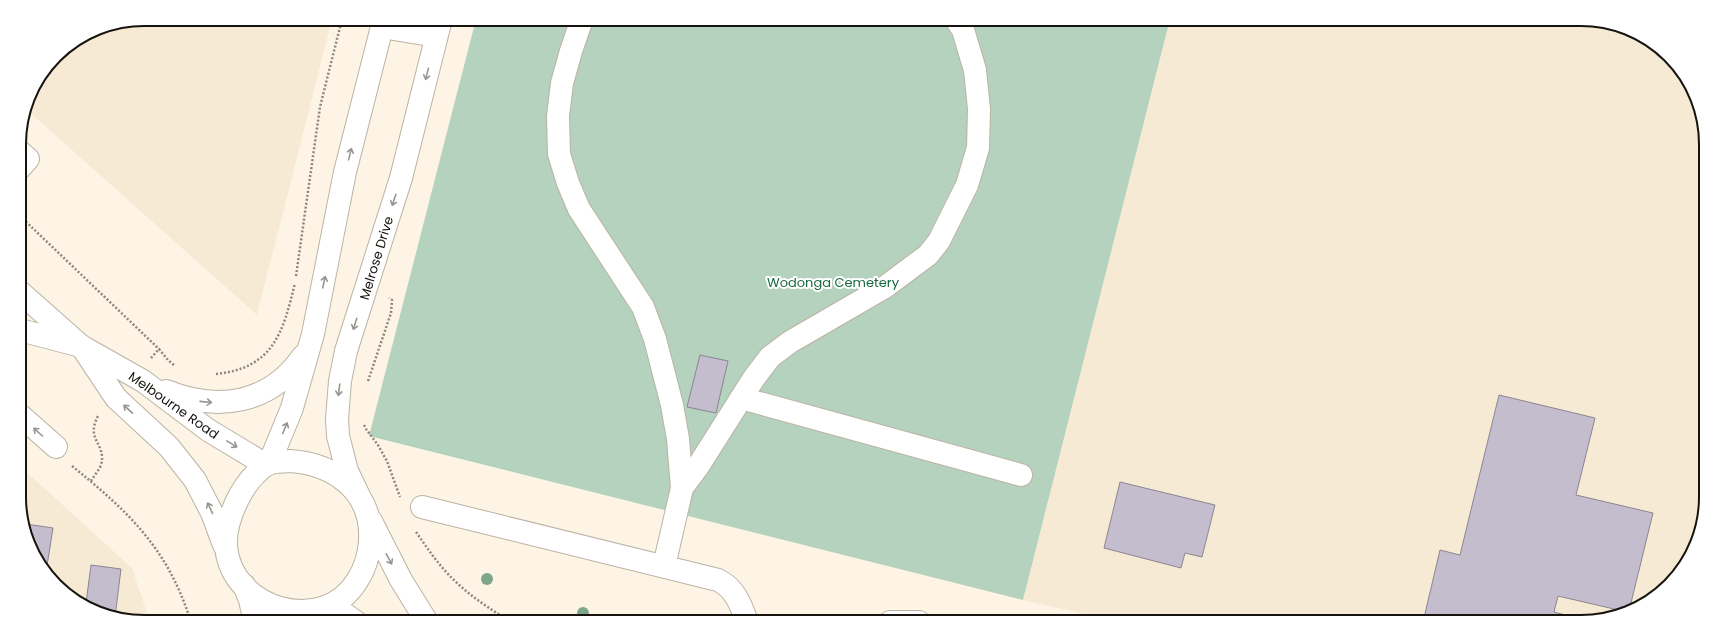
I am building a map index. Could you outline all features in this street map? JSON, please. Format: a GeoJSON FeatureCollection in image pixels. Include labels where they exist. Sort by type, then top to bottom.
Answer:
{"type":"FeatureCollection","features":[{"type":"Feature","properties":{"kind":"main road"},"geometry":{"type":"LineString","coordinates":[[338,615],[328,611],[283,609],[272,606],[260,600],[237,576],[228,558],[226,547],[227,530],[234,508],[243,490],[255,475],[268,464],[292,408],[313,334],[345,172],[382,26]]}},
{"type":"Feature","properties":{"kind":"main road"},"geometry":{"type":"LineString","coordinates":[[416,26],[438,28]]}},
{"type":"Feature","properties":{"kind":"main road"},"geometry":{"type":"LineString","coordinates":[[580,26],[562,83],[558,116],[559,154],[579,209],[643,307],[655,339],[676,422],[682,488],[664,566]]}},
{"type":"Feature","properties":{"kind":"main road"},"geometry":{"type":"LineString","coordinates":[[682,488],[697,468],[762,366],[778,350],[885,287],[928,254],[939,241],[967,185],[978,148],[979,109],[975,70],[960,26]]}},
{"type":"Feature","properties":{"kind":"main road","name":"Melrose Drive"},"geometry":{"type":"LineString","coordinates":[[363,504],[342,457],[337,420],[340,381],[346,351],[400,178],[438,28]]}},
{"type":"Feature","properties":{"kind":"main road","name":"Melbourne Road"},"geometry":{"type":"LineString","coordinates":[[26,297],[81,346],[139,379],[208,430],[268,464]]}},
{"type":"Feature","properties":{"kind":"main road","name":"Melbourne Road"},"geometry":{"type":"LineString","coordinates":[[26,332],[81,346],[116,398],[169,447],[195,480],[212,512],[228,558]]}},
{"type":"Feature","properties":{"kind":"main road"},"geometry":{"type":"LineString","coordinates":[[139,379],[188,399],[216,402],[240,400],[264,392],[285,378],[304,355],[313,334]]}},
{"type":"Feature","properties":{"kind":"main road"},"geometry":{"type":"LineString","coordinates":[[741,398],[1021,475]]}},
{"type":"Feature","properties":{"kind":"main road"},"geometry":{"type":"LineString","coordinates":[[26,421],[56,448]]}},
{"type":"Feature","properties":{"kind":"main road"},"geometry":{"type":"LineString","coordinates":[[268,464],[290,461],[302,462],[320,466],[340,477],[363,504],[401,580],[423,615]]}},
{"type":"Feature","properties":{"kind":"main road"},"geometry":{"type":"LineString","coordinates":[[328,611],[352,588],[365,565],[370,535],[363,504]]}},
{"type":"Feature","properties":{"kind":"main road"},"geometry":{"type":"LineString","coordinates":[[412,505],[718,580],[726,584],[738,600],[744,615]]}},
{"type":"Feature","properties":{"kind":"main road"},"geometry":{"type":"LineString","coordinates":[[244,585],[250,600],[253,615]]}},
{"type":"Feature","properties":{"kind":"path"},"geometry":{"type":"LineString","coordinates":[[212,374],[240,370],[265,356],[282,329],[288,314],[298,267],[320,106],[340,26]]}},
{"type":"Feature","properties":{"kind":"path"},"geometry":{"type":"LineString","coordinates":[[26,222],[177,367]]}},
{"type":"Feature","properties":{"kind":"path"},"geometry":{"type":"LineString","coordinates":[[298,267],[325,275]]}},
{"type":"Feature","properties":{"kind":"path"},"geometry":{"type":"LineString","coordinates":[[366,288],[385,295],[392,300],[391,313],[366,386]]}},
{"type":"Feature","properties":{"kind":"path"},"geometry":{"type":"LineString","coordinates":[[139,379],[158,349]]}},
{"type":"Feature","properties":{"kind":"path"},"geometry":{"type":"LineString","coordinates":[[91,481],[101,465],[102,455],[102,449],[93,434],[93,426],[98,416],[116,398]]}},
{"type":"Feature","properties":{"kind":"path"},"geometry":{"type":"LineString","coordinates":[[364,424],[378,445],[412,505]]}},
{"type":"Feature","properties":{"kind":"path"},"geometry":{"type":"LineString","coordinates":[[56,448],[63,459],[107,494],[154,544],[175,579],[188,615]]}},
{"type":"Feature","properties":{"kind":"path"},"geometry":{"type":"LineString","coordinates":[[415,530],[438,564],[455,581],[500,615]]}},
{"type":"Feature","properties":{"kind":"shaded area"},"geometry":{"type":"Polygon","coordinates":[[[330,26],[257,315],[30,113],[38,92],[46,78],[55,66],[72,50],[106,32],[128,27],[330,26]]]}},
{"type":"Feature","properties":{"kind":"shaded area"},"geometry":{"type":"Polygon","coordinates":[[[1168,26],[1589,26],[1619,32],[1633,38],[1659,55],[1670,66],[1687,92],[1693,106],[1698,128],[1699,497],[1697,520],[1687,549],[1670,575],[1653,591],[1633,603],[1619,609],[1589,615],[1088,615],[1023,600],[1168,26]]]}},
{"type":"Feature","properties":{"kind":"shaded area"},"geometry":{"type":"Polygon","coordinates":[[[26,472],[132,568],[148,615],[121,613],[106,609],[78,595],[66,586],[46,563],[32,535],[27,513],[26,472]]]}},
{"type":"Feature","properties":{"kind":"green space","name":"Wodonga Cemetery"},"geometry":{"type":"Polygon","coordinates":[[[474,26],[1168,26],[1023,600],[369,436],[474,26]]]}},
{"type":"Feature","properties":{"kind":"building"},"geometry":{"type":"Polygon","coordinates":[[[700,355],[728,361],[716,413],[687,407],[700,355]]]}},
{"type":"Feature","properties":{"kind":"building"},"geometry":{"type":"Polygon","coordinates":[[[1499,395],[1595,418],[1576,495],[1653,513],[1631,604],[1617,610],[1558,596],[1554,612],[1565,615],[1425,615],[1440,550],[1460,555],[1499,395]]]}},
{"type":"Feature","properties":{"kind":"building"},"geometry":{"type":"Polygon","coordinates":[[[1120,482],[1215,505],[1202,557],[1185,553],[1181,568],[1104,548],[1120,482]]]}},
{"type":"Feature","properties":{"kind":"building"},"geometry":{"type":"Polygon","coordinates":[[[29,524],[53,528],[47,565],[38,549],[29,524]]]}},
{"type":"Feature","properties":{"kind":"building"},"geometry":{"type":"Polygon","coordinates":[[[91,565],[121,569],[116,612],[106,609],[86,600],[91,565]]]}}]}
